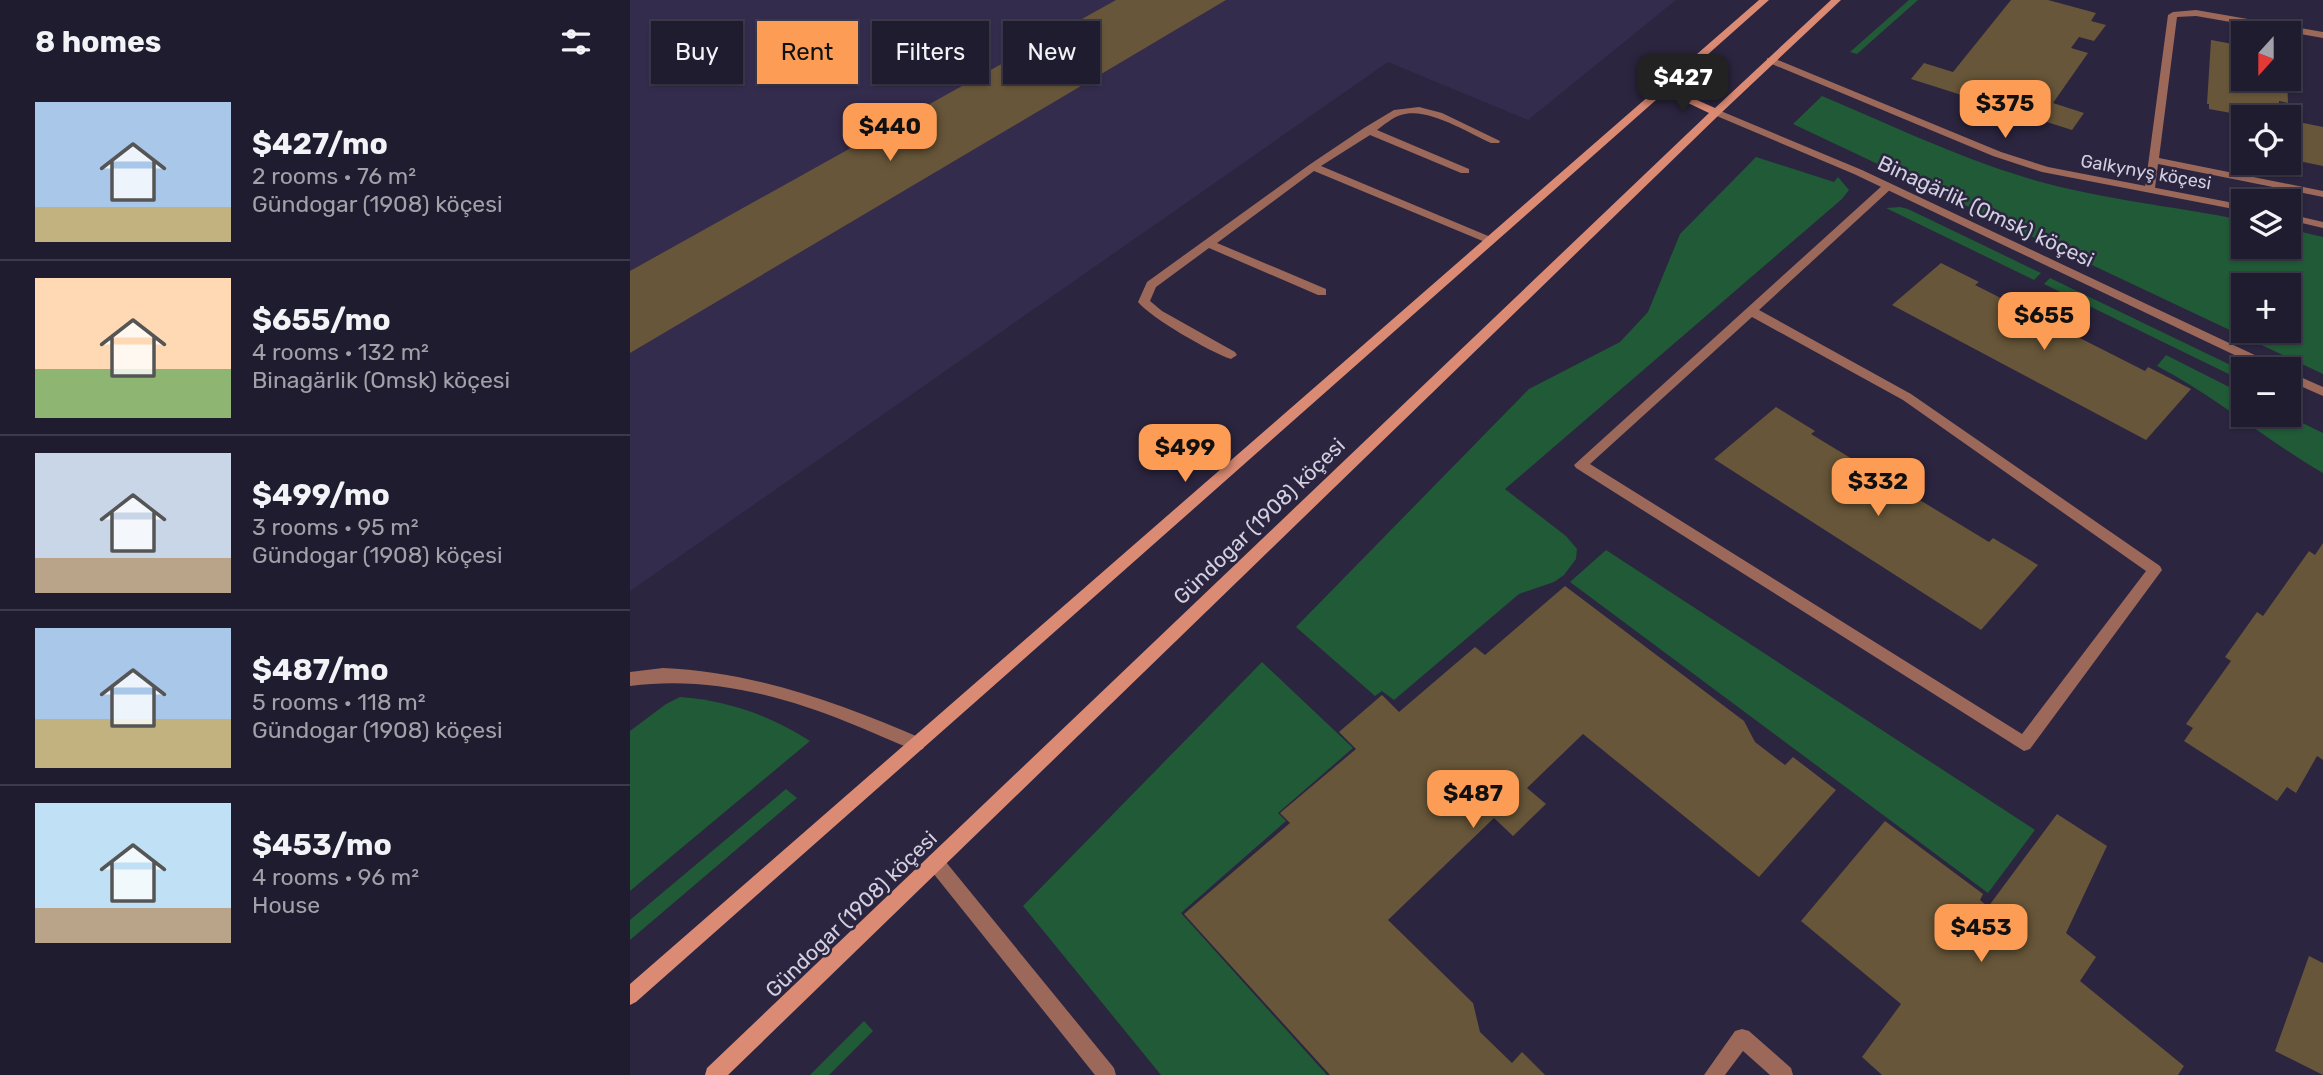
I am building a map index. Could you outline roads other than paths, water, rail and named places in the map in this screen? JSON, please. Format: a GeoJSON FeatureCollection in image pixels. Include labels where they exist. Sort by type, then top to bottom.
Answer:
{"type":"FeatureCollection","features":[{"type":"Feature","properties":{"kind":"main road"},"geometry":{"type":"LineString","coordinates":[[630,996],[1765,0]]}},
{"type":"Feature","properties":{"kind":"main road","name":"Gündogar (1908) köçesi"},"geometry":{"type":"LineString","coordinates":[[714,1075],[1716,111],[1836,0]]}},
{"type":"Feature","properties":{"kind":"main road"},"geometry":{"type":"LineString","coordinates":[[1663,88],[1716,111]]}},
{"type":"Feature","properties":{"kind":"street"},"geometry":{"type":"LineString","coordinates":[[2150,188],[2173,15],[2196,13],[2323,35]]}},
{"type":"Feature","properties":{"kind":"street","name":"Galkynyş köçesi"},"geometry":{"type":"LineString","coordinates":[[1770,60],[1997,154],[2082,178],[2150,188],[2231,205]]}},
{"type":"Feature","properties":{"kind":"street"},"geometry":{"type":"LineString","coordinates":[[1231,355],[1158,314],[1144,302],[1151,285],[1313,167],[1398,112],[1419,110],[1438,115],[1495,141]]}},
{"type":"Feature","properties":{"kind":"street","name":"Binagärlik (Omsk) köçesi"},"geometry":{"type":"LineString","coordinates":[[1716,111],[1888,186],[2249,357]]}},
{"type":"Feature","properties":{"kind":"street"},"geometry":{"type":"LineString","coordinates":[[1368,130],[1465,171]]}},
{"type":"Feature","properties":{"kind":"street"},"geometry":{"type":"LineString","coordinates":[[2154,160],[2323,194]]}},
{"type":"Feature","properties":{"kind":"street"},"geometry":{"type":"LineString","coordinates":[[1313,167],[1489,240]]}},
{"type":"Feature","properties":{"kind":"street"},"geometry":{"type":"LineString","coordinates":[[1751,311],[1907,397],[2155,570],[2024,744],[1581,465],[1888,186]]}},
{"type":"Feature","properties":{"kind":"street"},"geometry":{"type":"LineString","coordinates":[[2301,220],[2323,225]]}},
{"type":"Feature","properties":{"kind":"street"},"geometry":{"type":"LineString","coordinates":[[1208,243],[1322,292]]}},
{"type":"Feature","properties":{"kind":"street"},"geometry":{"type":"LineString","coordinates":[[2301,382],[2323,393]]}},
{"type":"Feature","properties":{"kind":"street"},"geometry":{"type":"LineString","coordinates":[[630,679],[652,674],[724,678],[858,717],[917,744]]}},
{"type":"Feature","properties":{"kind":"street"},"geometry":{"type":"LineString","coordinates":[[935,862],[1107,1075]]}},
{"type":"Feature","properties":{"kind":"street"},"geometry":{"type":"LineString","coordinates":[[1713,1075],[1742,1038],[1784,1075]]}}]}
